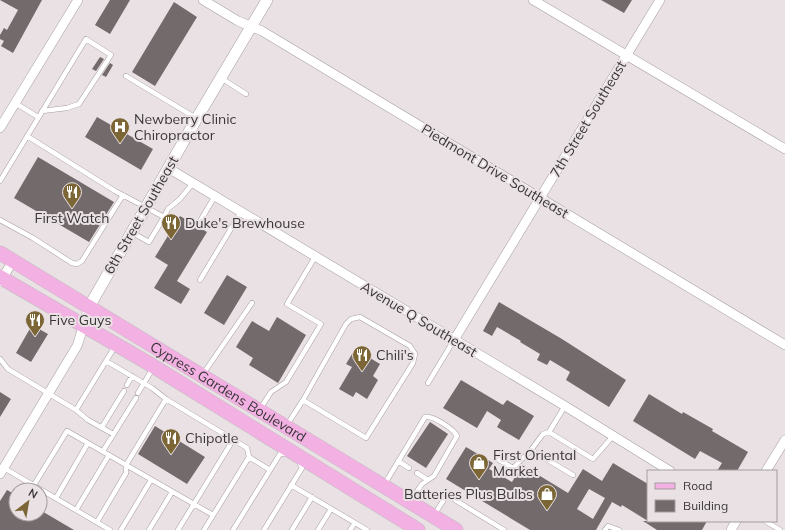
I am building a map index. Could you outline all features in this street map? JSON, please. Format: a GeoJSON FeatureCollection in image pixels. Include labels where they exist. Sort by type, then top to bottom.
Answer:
{"type":"FeatureCollection","features":[{"type":"Feature","properties":{"kind":"main road","name":"Cypress Gardens Boulevard"},"geometry":{"type":"LineString","coordinates":[[0,254],[456,530]]}},
{"type":"Feature","properties":{"kind":"main road","name":"Cypress Gardens Boulevard"},"geometry":{"type":"LineString","coordinates":[[1,279],[116,344],[418,530]]}},
{"type":"Feature","properties":{"kind":"main road"},"geometry":{"type":"LineString","coordinates":[[174,380],[207,390],[264,424],[280,428],[286,426]]}},
{"type":"Feature","properties":{"kind":"main road"},"geometry":{"type":"LineString","coordinates":[[295,454],[302,451],[311,453],[341,465],[356,469]]}},
{"type":"Feature","properties":{"kind":"street"},"geometry":{"type":"LineString","coordinates":[[0,128],[78,0]]}},
{"type":"Feature","properties":{"kind":"street","name":"Piedmont Drive Southeast"},"geometry":{"type":"LineString","coordinates":[[203,0],[238,21],[262,31],[785,345]]}},
{"type":"Feature","properties":{"kind":"street","name":"6th Street Southeast"},"geometry":{"type":"LineString","coordinates":[[89,307],[196,118],[267,0]]}},
{"type":"Feature","properties":{"kind":"street"},"geometry":{"type":"LineString","coordinates":[[533,0],[785,149]]}},
{"type":"Feature","properties":{"kind":"street","name":"7th Street Southeast"},"geometry":{"type":"LineString","coordinates":[[454,340],[660,0]]}},
{"type":"Feature","properties":{"kind":"street","name":"Avenue Q Southeast"},"geometry":{"type":"LineString","coordinates":[[168,168],[566,406],[668,470]]}},
{"type":"Feature","properties":{"kind":"street"},"geometry":{"type":"LineString","coordinates":[[1,279],[13,261]]}},
{"type":"Feature","properties":{"kind":"street"},"geometry":{"type":"LineString","coordinates":[[2,471],[77,346],[83,332],[83,325],[89,307]]}},
{"type":"Feature","properties":{"kind":"street"},"geometry":{"type":"LineString","coordinates":[[767,470],[785,440]]}},
{"type":"Feature","properties":{"kind":"lane"},"geometry":{"type":"LineString","coordinates":[[0,181],[86,39],[111,55],[79,104],[67,108],[42,112]]}},
{"type":"Feature","properties":{"kind":"lane"},"geometry":{"type":"LineString","coordinates":[[126,76],[196,118]]}},
{"type":"Feature","properties":{"kind":"lane"},"geometry":{"type":"LineString","coordinates":[[220,78],[246,94]]}},
{"type":"Feature","properties":{"kind":"lane"},"geometry":{"type":"LineString","coordinates":[[16,103],[38,117]]}},
{"type":"Feature","properties":{"kind":"lane"},"geometry":{"type":"LineString","coordinates":[[27,136],[123,195],[164,217]]}},
{"type":"Feature","properties":{"kind":"lane"},"geometry":{"type":"LineString","coordinates":[[131,232],[149,242],[168,210],[180,199],[192,183]]}},
{"type":"Feature","properties":{"kind":"lane"},"geometry":{"type":"LineString","coordinates":[[0,220],[33,238],[72,263],[77,264],[82,260],[123,195]]}},
{"type":"Feature","properties":{"kind":"lane"},"geometry":{"type":"LineString","coordinates":[[199,223],[215,196]]}},
{"type":"Feature","properties":{"kind":"lane"},"geometry":{"type":"LineString","coordinates":[[200,280],[241,212]]}},
{"type":"Feature","properties":{"kind":"lane"},"geometry":{"type":"LineString","coordinates":[[259,410],[270,392],[286,382],[321,324],[287,304],[315,257]]}},
{"type":"Feature","properties":{"kind":"lane"},"geometry":{"type":"LineString","coordinates":[[202,375],[252,303]]}},
{"type":"Feature","properties":{"kind":"lane"},"geometry":{"type":"LineString","coordinates":[[286,426],[303,400],[346,324],[351,319],[360,318],[410,346],[415,354],[413,362],[366,438],[303,400]]}},
{"type":"Feature","properties":{"kind":"lane"},"geometry":{"type":"LineString","coordinates":[[428,383],[454,340]]}},
{"type":"Feature","properties":{"kind":"lane"},"geometry":{"type":"LineString","coordinates":[[76,410],[116,344]]}},
{"type":"Feature","properties":{"kind":"lane"},"geometry":{"type":"LineString","coordinates":[[0,359],[8,369],[76,410],[88,420],[113,434]]}},
{"type":"Feature","properties":{"kind":"lane"},"geometry":{"type":"LineString","coordinates":[[106,361],[144,383],[166,399],[247,448],[249,457],[204,530]]}},
{"type":"Feature","properties":{"kind":"lane"},"geometry":{"type":"LineString","coordinates":[[138,393],[154,367]]}},
{"type":"Feature","properties":{"kind":"lane"},"geometry":{"type":"LineString","coordinates":[[127,385],[132,376]]}},
{"type":"Feature","properties":{"kind":"lane"},"geometry":{"type":"LineString","coordinates":[[102,427],[124,391]]}},
{"type":"Feature","properties":{"kind":"lane"},"geometry":{"type":"LineString","coordinates":[[103,451],[136,398]]}},
{"type":"Feature","properties":{"kind":"lane"},"geometry":{"type":"LineString","coordinates":[[97,522],[126,473],[126,465],[166,399]]}},
{"type":"Feature","properties":{"kind":"lane"},"geometry":{"type":"LineString","coordinates":[[499,460],[513,468],[531,450],[543,434],[549,432],[566,406]]}},
{"type":"Feature","properties":{"kind":"lane"},"geometry":{"type":"LineString","coordinates":[[384,486],[425,416],[430,416],[454,430],[457,436],[434,476],[422,484],[410,502]]}},
{"type":"Feature","properties":{"kind":"lane"},"geometry":{"type":"LineString","coordinates":[[36,482],[67,431],[213,515]]}},
{"type":"Feature","properties":{"kind":"lane"},"geometry":{"type":"LineString","coordinates":[[549,432],[593,459],[613,436]]}},
{"type":"Feature","properties":{"kind":"lane"},"geometry":{"type":"LineString","coordinates":[[178,530],[233,440]]}},
{"type":"Feature","properties":{"kind":"lane"},"geometry":{"type":"LineString","coordinates":[[56,498],[88,443]]}},
{"type":"Feature","properties":{"kind":"lane"},"geometry":{"type":"LineString","coordinates":[[531,450],[573,475]]}},
{"type":"Feature","properties":{"kind":"lane"},"geometry":{"type":"LineString","coordinates":[[233,530],[280,454],[295,454],[302,468],[264,530]]}},
{"type":"Feature","properties":{"kind":"lane"},"geometry":{"type":"LineString","coordinates":[[76,510],[109,456]]}},
{"type":"Feature","properties":{"kind":"lane"},"geometry":{"type":"LineString","coordinates":[[249,457],[270,470]]}},
{"type":"Feature","properties":{"kind":"lane"},"geometry":{"type":"LineString","coordinates":[[398,461],[409,468]]}},
{"type":"Feature","properties":{"kind":"lane"},"geometry":{"type":"LineString","coordinates":[[2,471],[27,482]]}},
{"type":"Feature","properties":{"kind":"lane"},"geometry":{"type":"LineString","coordinates":[[417,473],[428,480]]}},
{"type":"Feature","properties":{"kind":"lane"},"geometry":{"type":"LineString","coordinates":[[121,530],[151,480]]}},
{"type":"Feature","properties":{"kind":"lane"},"geometry":{"type":"LineString","coordinates":[[291,485],[367,530]]}},
{"type":"Feature","properties":{"kind":"lane"},"geometry":{"type":"LineString","coordinates":[[149,530],[172,492]]}},
{"type":"Feature","properties":{"kind":"lane"},"geometry":{"type":"LineString","coordinates":[[48,493],[110,530]]}},
{"type":"Feature","properties":{"kind":"lane"},"geometry":{"type":"LineString","coordinates":[[434,516],[447,495],[502,530]]}},
{"type":"Feature","properties":{"kind":"lane"},"geometry":{"type":"LineString","coordinates":[[292,530],[312,497]]}},
{"type":"Feature","properties":{"kind":"lane"},"geometry":{"type":"LineString","coordinates":[[318,530],[331,509]]}},
{"type":"Feature","properties":{"kind":"lane"},"geometry":{"type":"LineString","coordinates":[[767,522],[780,530]]}},
{"type":"Feature","properties":{"kind":"lane"},"geometry":{"type":"LineString","coordinates":[[350,530],[355,523]]}},
{"type":"Feature","properties":{"kind":"lane"},"geometry":{"type":"LineString","coordinates":[[605,530],[608,526],[619,530]]}},
{"type":"Feature","properties":{"kind":"building"},"geometry":{"type":"Polygon","coordinates":[[[0,0],[42,0],[13,53],[1,46],[4,41],[0,39],[0,35],[4,28],[7,30],[18,10],[0,0]]]}},
{"type":"Feature","properties":{"kind":"building"},"geometry":{"type":"Polygon","coordinates":[[[110,0],[130,0],[110,34],[95,25],[110,0]]]}},
{"type":"Feature","properties":{"kind":"building"},"geometry":{"type":"Polygon","coordinates":[[[601,0],[632,0],[624,13],[601,0]]]}},
{"type":"Feature","properties":{"kind":"building"},"geometry":{"type":"Polygon","coordinates":[[[174,2],[197,17],[155,86],[132,72],[174,2]]]}},
{"type":"Feature","properties":{"kind":"building"},"geometry":{"type":"Polygon","coordinates":[[[100,57],[104,59],[96,71],[92,69],[100,57]]]}},
{"type":"Feature","properties":{"kind":"building"},"geometry":{"type":"Polygon","coordinates":[[[110,63],[113,65],[106,77],[102,75],[110,63]]]}},
{"type":"Feature","properties":{"kind":"building"},"geometry":{"type":"Polygon","coordinates":[[[97,117],[153,149],[141,170],[85,137],[97,117]]]}},
{"type":"Feature","properties":{"kind":"building"},"geometry":{"type":"Polygon","coordinates":[[[38,157],[114,202],[89,242],[14,198],[38,157]]]}},
{"type":"Feature","properties":{"kind":"building"},"geometry":{"type":"Polygon","coordinates":[[[180,216],[207,232],[177,281],[190,289],[181,304],[154,288],[168,265],[155,257],[180,216]]]}},
{"type":"Feature","properties":{"kind":"building"},"geometry":{"type":"Polygon","coordinates":[[[227,275],[247,287],[224,325],[204,313],[227,275]]]}},
{"type":"Feature","properties":{"kind":"building"},"geometry":{"type":"Polygon","coordinates":[[[499,302],[562,339],[626,380],[609,407],[566,380],[570,372],[550,360],[547,365],[537,360],[540,354],[520,342],[521,341],[497,327],[492,336],[483,331],[499,302]]]}},
{"type":"Feature","properties":{"kind":"building"},"geometry":{"type":"Polygon","coordinates":[[[277,317],[306,335],[278,383],[249,365],[253,358],[236,347],[252,321],[269,331],[277,317]]]}},
{"type":"Feature","properties":{"kind":"building"},"geometry":{"type":"Polygon","coordinates":[[[32,325],[48,334],[31,362],[16,353],[32,325]]]}},
{"type":"Feature","properties":{"kind":"building","name":"Chili's"},"geometry":{"type":"Polygon","coordinates":[[[355,349],[380,364],[373,376],[378,380],[367,399],[356,392],[353,397],[339,389],[352,367],[346,364],[355,349]]]}},
{"type":"Feature","properties":{"kind":"building"},"geometry":{"type":"Polygon","coordinates":[[[461,380],[503,405],[507,400],[534,416],[519,440],[497,427],[501,420],[487,411],[477,428],[443,408],[461,380]]]}},
{"type":"Feature","properties":{"kind":"building"},"geometry":{"type":"Polygon","coordinates":[[[0,392],[11,399],[0,417],[0,392]]]}},
{"type":"Feature","properties":{"kind":"building"},"geometry":{"type":"Polygon","coordinates":[[[649,394],[682,414],[683,412],[713,429],[712,431],[748,452],[738,470],[718,470],[722,463],[700,451],[695,459],[633,421],[649,394]]]}},
{"type":"Feature","properties":{"kind":"building"},"geometry":{"type":"Polygon","coordinates":[[[430,422],[448,434],[426,468],[407,456],[430,422]]]}},
{"type":"Feature","properties":{"kind":"building","name":"Chipotle"},"geometry":{"type":"Polygon","coordinates":[[[155,426],[205,457],[187,484],[138,454],[155,426]]]}},
{"type":"Feature","properties":{"kind":"building"},"geometry":{"type":"Polygon","coordinates":[[[466,447],[493,463],[489,469],[512,482],[522,465],[568,493],[583,469],[602,481],[613,463],[647,483],[647,520],[622,505],[621,507],[612,502],[596,530],[530,530],[446,479],[466,447]],[[589,489],[577,509],[593,519],[605,498],[589,489]]]}},
{"type":"Feature","properties":{"kind":"building"},"geometry":{"type":"Polygon","coordinates":[[[8,491],[8,522],[48,522],[48,515],[74,530],[0,530],[0,501],[8,491]]]}},
{"type":"Feature","properties":{"kind":"building"},"geometry":{"type":"Polygon","coordinates":[[[643,521],[706,522],[702,530],[657,530],[643,521]]]}},
{"type":"Feature","properties":{"kind":"place","name":"Newberry Clinic Chiropractor"},"geometry":{"type":"Point","coordinates":[120,144]}},
{"type":"Feature","properties":{"kind":"place","name":"First Watch"},"geometry":{"type":"Point","coordinates":[72,209]}},
{"type":"Feature","properties":{"kind":"place","name":"Duke's Brewhouse"},"geometry":{"type":"Point","coordinates":[171,240]}},
{"type":"Feature","properties":{"kind":"place","name":"Five Guys"},"geometry":{"type":"Point","coordinates":[35,337]}},
{"type":"Feature","properties":{"kind":"place","name":"Chili's"},"geometry":{"type":"Point","coordinates":[362,372]}},
{"type":"Feature","properties":{"kind":"place","name":"Chipotle"},"geometry":{"type":"Point","coordinates":[171,455]}},
{"type":"Feature","properties":{"kind":"place","name":"First Oriental Market"},"geometry":{"type":"Point","coordinates":[479,480]}},
{"type":"Feature","properties":{"kind":"place","name":"Batteries Plus Bulbs"},"geometry":{"type":"Point","coordinates":[547,511]}}]}
